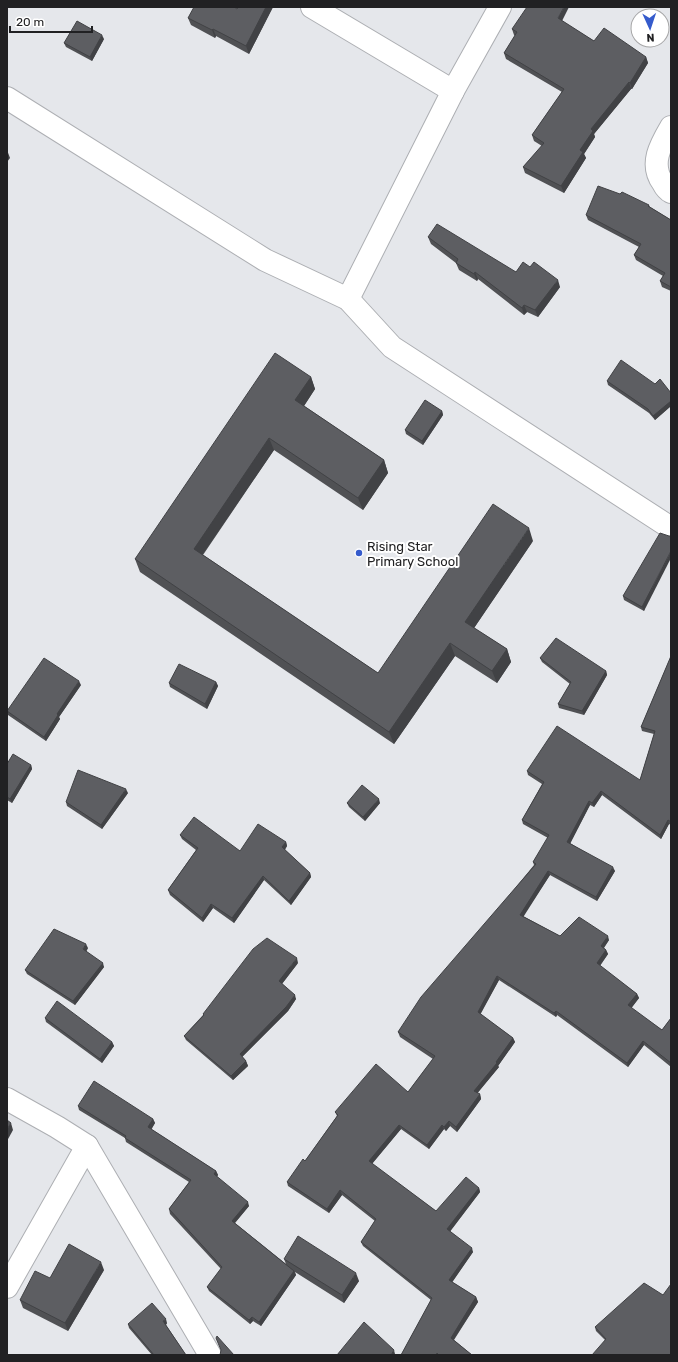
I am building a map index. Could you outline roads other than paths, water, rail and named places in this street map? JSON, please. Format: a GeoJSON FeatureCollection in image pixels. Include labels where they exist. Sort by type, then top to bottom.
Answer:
{"type":"FeatureCollection","features":[{"type":"Feature","properties":{"kind":"street"},"geometry":{"type":"LineString","coordinates":[[312,7],[453,91]]}},
{"type":"Feature","properties":{"kind":"street"},"geometry":{"type":"LineString","coordinates":[[348,299],[453,91],[500,7]]}},
{"type":"Feature","properties":{"kind":"street"},"geometry":{"type":"LineString","coordinates":[[7,98],[265,260],[348,299],[392,347],[671,528]]}},
{"type":"Feature","properties":{"kind":"street"},"geometry":{"type":"LineString","coordinates":[[671,127],[659,148],[656,163],[658,176],[671,192]]}},
{"type":"Feature","properties":{"kind":"street"},"geometry":{"type":"LineString","coordinates":[[7,1099],[87,1146],[210,1355]]}},
{"type":"Feature","properties":{"kind":"street"},"geometry":{"type":"LineString","coordinates":[[7,1287],[87,1146]]}},
{"type":"Feature","properties":{"kind":"place","name":"Rising Star Primary School"},"geometry":{"type":"Point","coordinates":[359,553]}}]}
